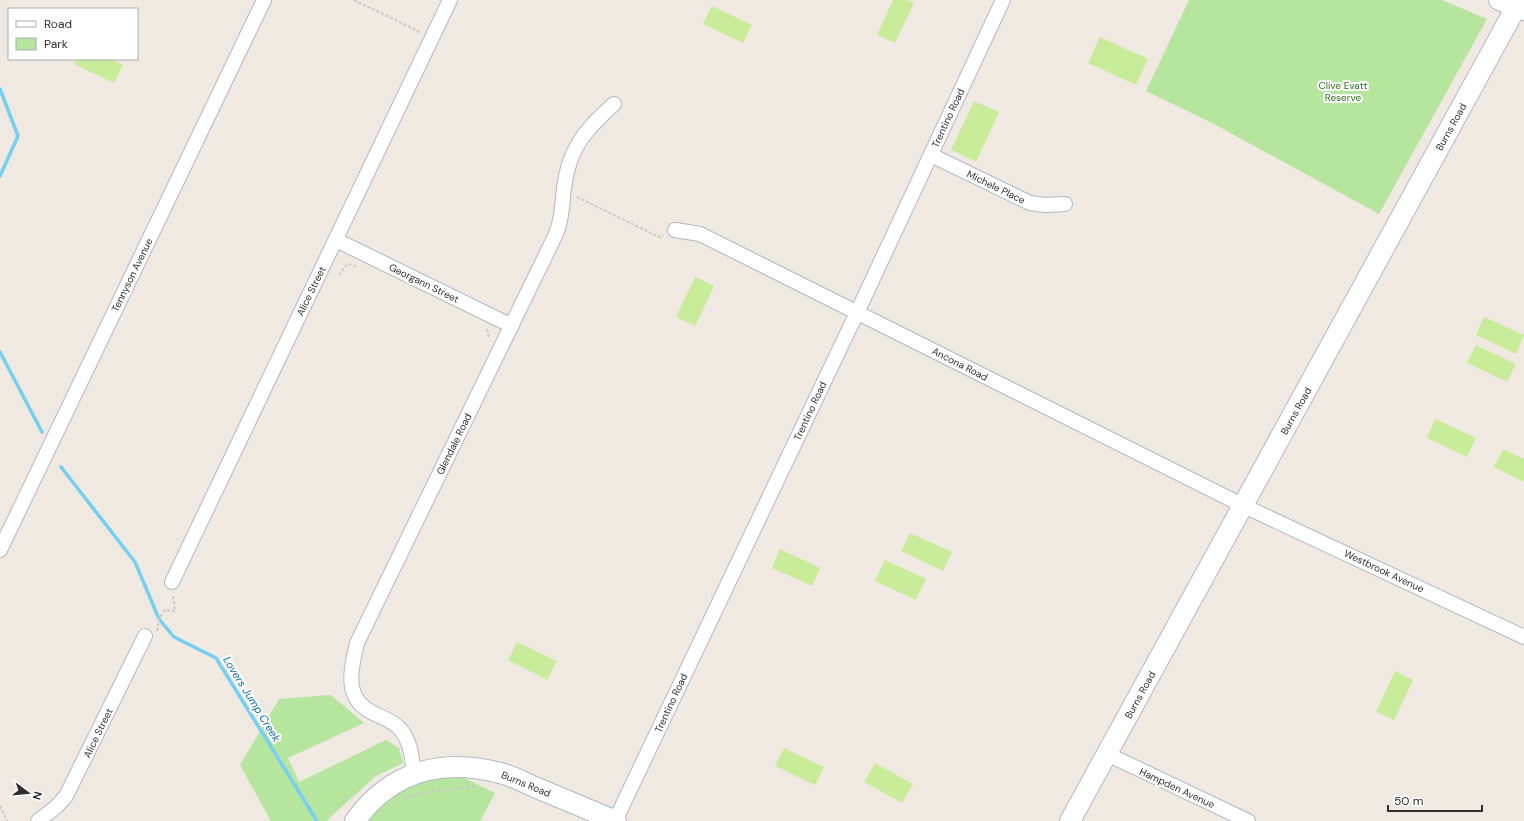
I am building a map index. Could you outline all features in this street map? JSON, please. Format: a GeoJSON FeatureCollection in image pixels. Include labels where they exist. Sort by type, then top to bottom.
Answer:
{"type":"FeatureCollection","features":[{"type":"Feature","properties":{"kind":"main road","name":"Burns Road"},"geometry":{"type":"LineString","coordinates":[[1070,821],[1244,506],[1515,4]]}},
{"type":"Feature","properties":{"kind":"main road","name":"Burns Road"},"geometry":{"type":"LineString","coordinates":[[355,821],[362,812],[390,786],[414,773],[430,769],[457,766],[501,773],[615,821]]}},
{"type":"Feature","properties":{"kind":"street","name":"Tennyson Avenue"},"geometry":{"type":"LineString","coordinates":[[0,550],[264,0]]}},
{"type":"Feature","properties":{"kind":"street","name":"Alice Street"},"geometry":{"type":"LineString","coordinates":[[172,582],[450,0]]}},
{"type":"Feature","properties":{"kind":"street","name":"Trentino Road"},"geometry":{"type":"LineString","coordinates":[[615,821],[857,312],[1003,0]]}},
{"type":"Feature","properties":{"kind":"street","name":"Glendale Road"},"geometry":{"type":"LineString","coordinates":[[414,773],[409,745],[399,728],[364,708],[354,696],[351,689],[352,661],[357,643],[558,229],[568,165],[580,139],[589,128],[614,104]]}},
{"type":"Feature","properties":{"kind":"street","name":"Michele Place"},"geometry":{"type":"LineString","coordinates":[[931,155],[1030,203],[1045,205],[1065,204]]}},
{"type":"Feature","properties":{"kind":"street","name":"Ancona Road"},"geometry":{"type":"LineString","coordinates":[[675,230],[700,234],[1244,506]]}},
{"type":"Feature","properties":{"kind":"street","name":"Georgann Street"},"geometry":{"type":"LineString","coordinates":[[336,240],[512,326]]}},
{"type":"Feature","properties":{"kind":"street","name":"Westbrook Avenue"},"geometry":{"type":"LineString","coordinates":[[1244,506],[1524,637]]}},
{"type":"Feature","properties":{"kind":"street","name":"Alice Street"},"geometry":{"type":"LineString","coordinates":[[38,821],[66,796],[145,636]]}},
{"type":"Feature","properties":{"kind":"street","name":"Hampden Avenue"},"geometry":{"type":"LineString","coordinates":[[1107,754],[1248,821]]}},
{"type":"Feature","properties":{"kind":"path"},"geometry":{"type":"LineString","coordinates":[[354,0],[420,32]]}},
{"type":"Feature","properties":{"kind":"path"},"geometry":{"type":"LineString","coordinates":[[564,190],[659,237],[675,230]]}},
{"type":"Feature","properties":{"kind":"path"},"geometry":{"type":"LineString","coordinates":[[145,636],[157,632],[159,619],[166,610],[175,611],[172,582]]}},
{"type":"Feature","properties":{"kind":"path"},"geometry":{"type":"LineString","coordinates":[[397,802],[424,793],[477,785]]}},
{"type":"Feature","properties":{"kind":"path"},"geometry":{"type":"LineString","coordinates":[[0,806],[7,821]]}},
{"type":"Feature","properties":{"kind":"green space"},"geometry":{"type":"Polygon","coordinates":[[[893,0],[907,0],[914,3],[895,43],[877,35],[893,0]]]}},
{"type":"Feature","properties":{"kind":"green space","name":"Clive Evatt Reserve"},"geometry":{"type":"Polygon","coordinates":[[[1189,0],[1442,0],[1487,19],[1379,214],[1214,124],[1146,91],[1189,0]]]}},
{"type":"Feature","properties":{"kind":"green space"},"geometry":{"type":"Polygon","coordinates":[[[712,6],[752,25],[743,43],[703,24],[712,6]]]}},
{"type":"Feature","properties":{"kind":"green space"},"geometry":{"type":"Polygon","coordinates":[[[1100,37],[1148,59],[1136,85],[1088,63],[1100,37]]]}},
{"type":"Feature","properties":{"kind":"green space"},"geometry":{"type":"Polygon","coordinates":[[[76,60],[113,60],[123,65],[114,83],[74,64],[76,60]]]}},
{"type":"Feature","properties":{"kind":"green space"},"geometry":{"type":"Polygon","coordinates":[[[974,101],[999,112],[976,162],[951,150],[974,101]]]}},
{"type":"Feature","properties":{"kind":"green space"},"geometry":{"type":"Polygon","coordinates":[[[695,277],[714,286],[695,326],[676,317],[695,277]]]}},
{"type":"Feature","properties":{"kind":"green space"},"geometry":{"type":"Polygon","coordinates":[[[1484,317],[1524,335],[1516,354],[1476,335],[1484,317]]]}},
{"type":"Feature","properties":{"kind":"green space"},"geometry":{"type":"Polygon","coordinates":[[[1476,345],[1516,364],[1507,382],[1467,363],[1476,345]]]}},
{"type":"Feature","properties":{"kind":"green space"},"geometry":{"type":"Polygon","coordinates":[[[1435,419],[1476,438],[1467,457],[1427,438],[1435,419]]]}},
{"type":"Feature","properties":{"kind":"green space"},"geometry":{"type":"Polygon","coordinates":[[[1503,449],[1524,459],[1524,482],[1494,467],[1503,449]]]}},
{"type":"Feature","properties":{"kind":"green space"},"geometry":{"type":"Polygon","coordinates":[[[910,533],[952,552],[943,571],[901,551],[910,533]]]}},
{"type":"Feature","properties":{"kind":"green space"},"geometry":{"type":"Polygon","coordinates":[[[780,549],[820,568],[812,586],[772,568],[780,549]]]}},
{"type":"Feature","properties":{"kind":"green space"},"geometry":{"type":"Polygon","coordinates":[[[885,560],[926,579],[916,600],[875,581],[885,560]]]}},
{"type":"Feature","properties":{"kind":"green space"},"geometry":{"type":"Polygon","coordinates":[[[517,642],[557,661],[547,680],[508,660],[517,642]]]}},
{"type":"Feature","properties":{"kind":"green space"},"geometry":{"type":"Polygon","coordinates":[[[1395,671],[1413,680],[1394,720],[1376,712],[1395,671]]]}},
{"type":"Feature","properties":{"kind":"green space"},"geometry":{"type":"Polygon","coordinates":[[[331,695],[364,723],[288,758],[299,782],[386,740],[399,748],[403,763],[376,776],[326,821],[271,821],[240,765],[279,699],[331,695]]]}},
{"type":"Feature","properties":{"kind":"green space"},"geometry":{"type":"Polygon","coordinates":[[[784,748],[824,767],[815,785],[775,766],[784,748]]]}},
{"type":"Feature","properties":{"kind":"green space"},"geometry":{"type":"Polygon","coordinates":[[[875,763],[913,784],[902,803],[864,782],[875,763]]]}},
{"type":"Feature","properties":{"kind":"green space"},"geometry":{"type":"Polygon","coordinates":[[[424,774],[456,774],[495,793],[480,821],[363,821],[372,809],[424,774]]]}},
{"type":"Feature","properties":{"kind":"waterway","name":"Lovers Jump Creek"},"geometry":{"type":"LineString","coordinates":[[0,89],[18,136],[0,176]]}},
{"type":"Feature","properties":{"kind":"waterway","name":"Lovers Jump Creek"},"geometry":{"type":"LineString","coordinates":[[0,352],[42,432]]}},
{"type":"Feature","properties":{"kind":"waterway","name":"Lovers Jump Creek"},"geometry":{"type":"LineString","coordinates":[[61,467],[135,562],[159,619],[174,637],[216,658],[317,821]]}}]}
